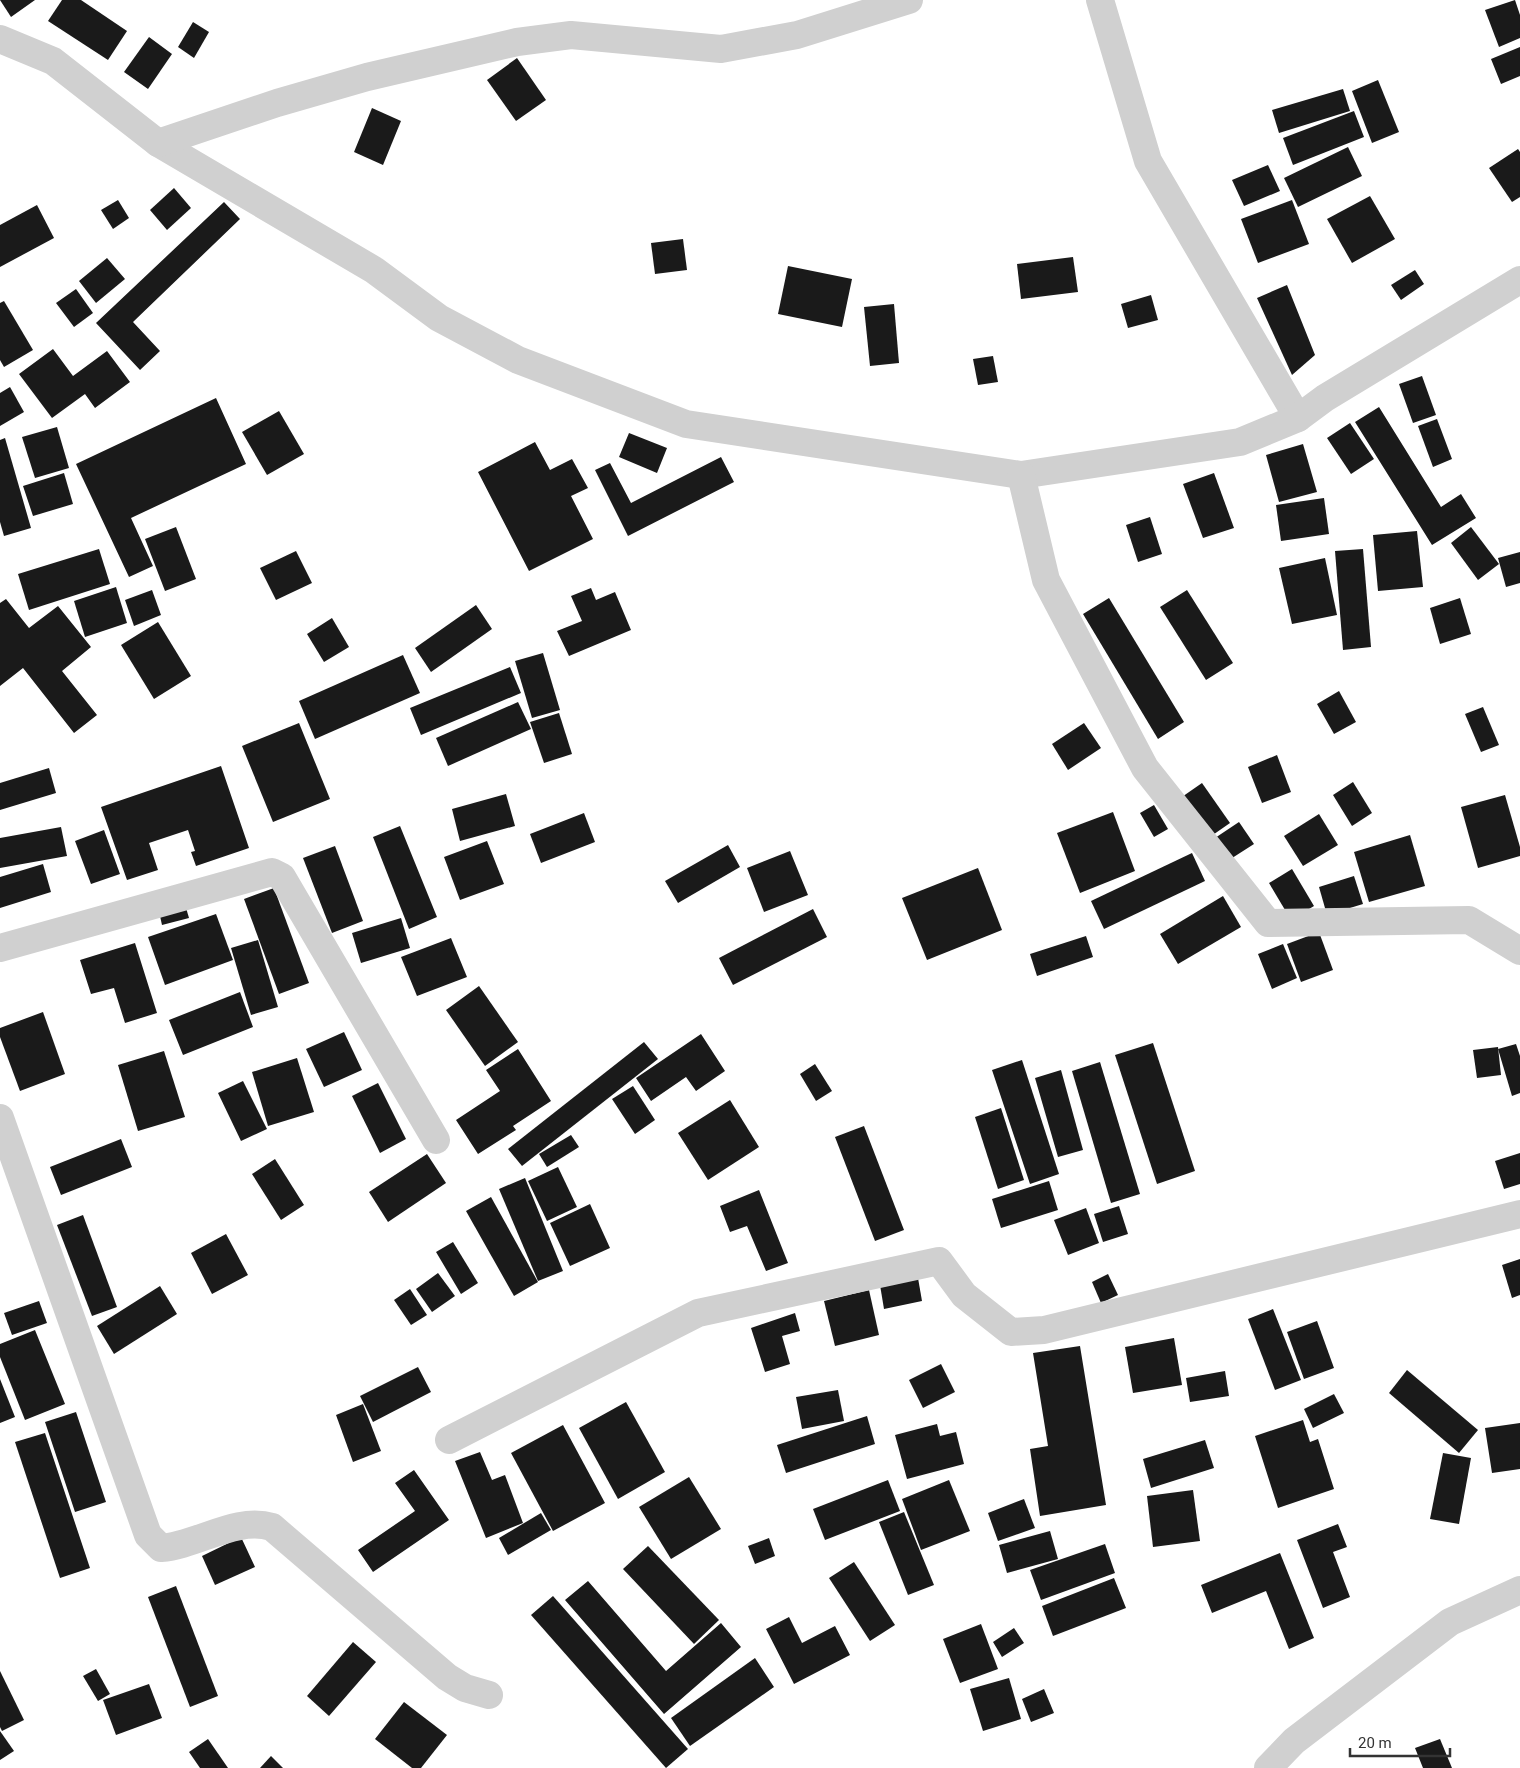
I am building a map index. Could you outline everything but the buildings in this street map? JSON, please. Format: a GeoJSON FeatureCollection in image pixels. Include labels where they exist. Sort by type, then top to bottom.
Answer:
{"type":"FeatureCollection","features":[{"type":"Feature","properties":{"kind":"street"},"geometry":{"type":"LineString","coordinates":[[158,144],[277,103],[358,80],[517,42],[571,35],[721,49],[797,35],[909,0]]}},
{"type":"Feature","properties":{"kind":"street"},"geometry":{"type":"LineString","coordinates":[[1100,0],[1148,161],[1298,418]]}},
{"type":"Feature","properties":{"kind":"street"},"geometry":{"type":"LineString","coordinates":[[0,39],[53,61],[158,144],[374,270],[439,318],[518,360],[686,424],[1021,474],[1240,442],[1298,418],[1325,398],[1520,280]]}},
{"type":"Feature","properties":{"kind":"street"},"geometry":{"type":"LineString","coordinates":[[1021,474],[1046,580],[1145,768],[1268,923],[1469,920],[1520,951]]}},
{"type":"Feature","properties":{"kind":"street"},"geometry":{"type":"LineString","coordinates":[[0,948],[272,872],[282,877],[436,1140]]}},
{"type":"Feature","properties":{"kind":"street"},"geometry":{"type":"LineString","coordinates":[[0,1118],[148,1535],[161,1548],[179,1546],[230,1529],[258,1523],[272,1527],[448,1677],[465,1688],[489,1695]]}},
{"type":"Feature","properties":{"kind":"street"},"geometry":{"type":"LineString","coordinates":[[449,1440],[698,1313],[939,1261],[964,1294],[1011,1332],[1044,1330],[1520,1214]]}},
{"type":"Feature","properties":{"kind":"street"},"geometry":{"type":"LineString","coordinates":[[1268,1768],[1294,1741],[1450,1622],[1520,1590]]}}]}
